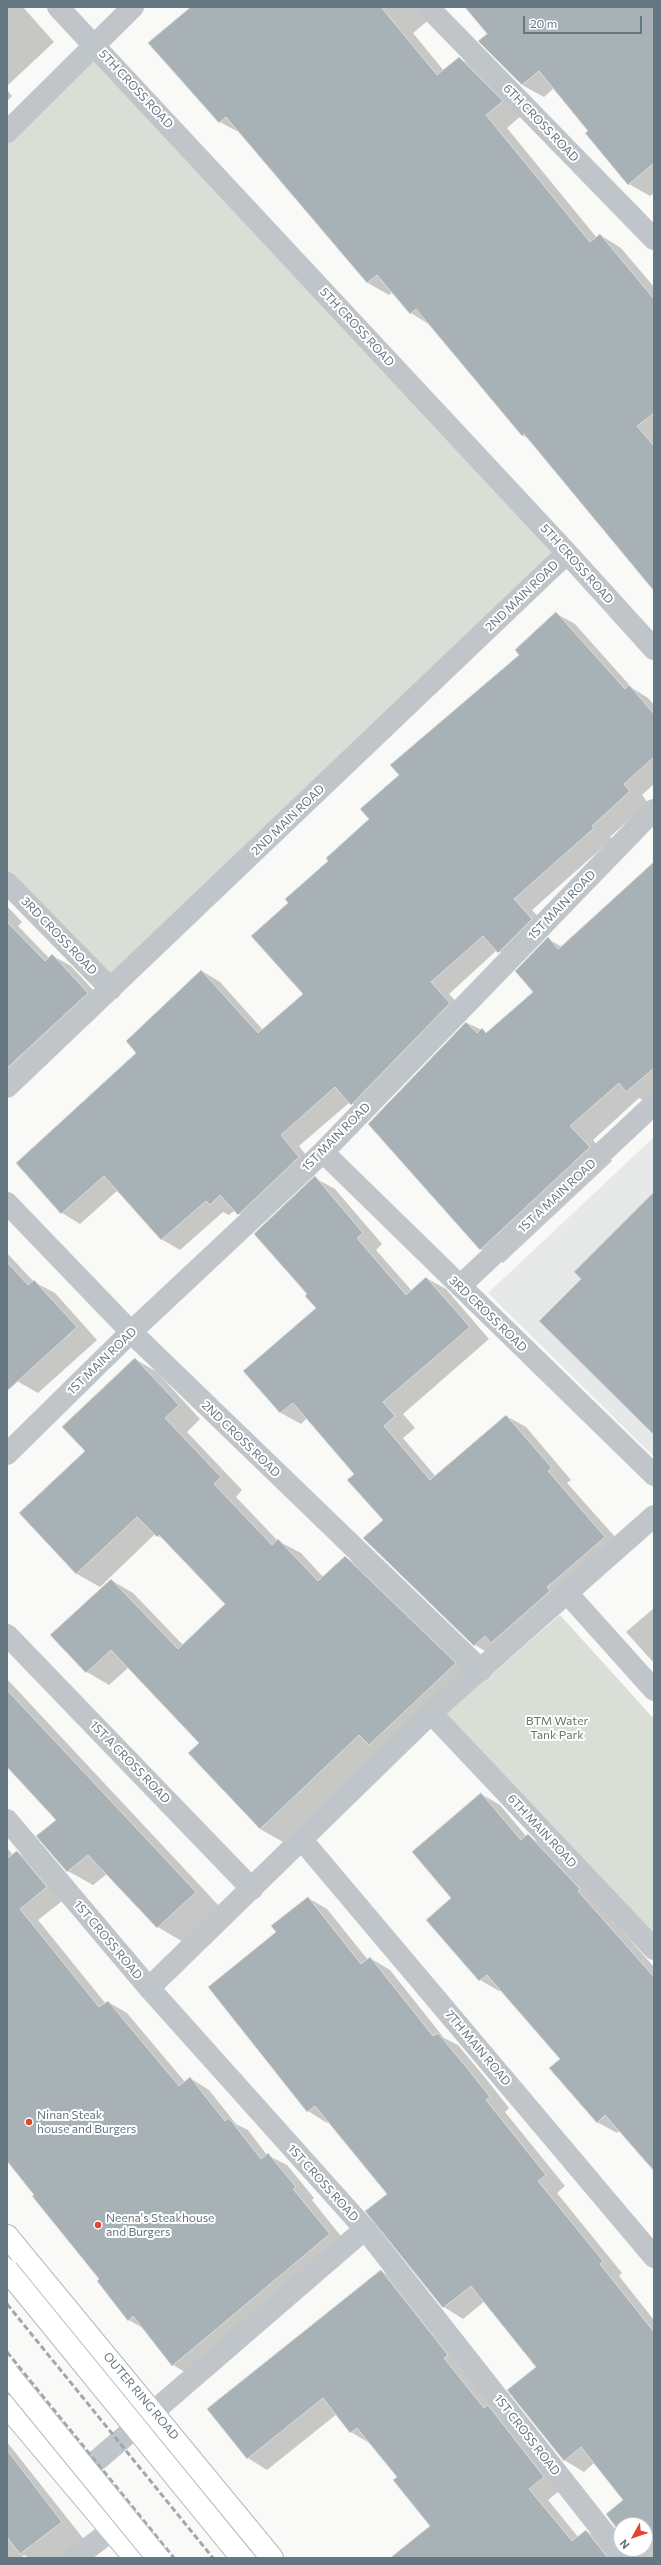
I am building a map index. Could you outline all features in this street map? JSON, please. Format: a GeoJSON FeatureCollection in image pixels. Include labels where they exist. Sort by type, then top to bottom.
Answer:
{"type":"FeatureCollection","features":[{"type":"Feature","properties":{"kind":"main road","name":"OUTER RING ROAD"},"geometry":{"type":"LineString","coordinates":[[7,2236],[155,2413],[272,2558]]}},
{"type":"Feature","properties":{"kind":"main road"},"geometry":{"type":"LineString","coordinates":[[7,2270],[242,2558]]}},
{"type":"Feature","properties":{"kind":"main road"},"geometry":{"type":"LineString","coordinates":[[7,2373],[158,2558]]}},
{"type":"Feature","properties":{"kind":"main road"},"geometry":{"type":"LineString","coordinates":[[7,2406],[135,2558]]}},
{"type":"Feature","properties":{"kind":"street","name":"5TH CROSS ROAD"},"geometry":{"type":"LineString","coordinates":[[58,7],[567,553],[650,636]]}},
{"type":"Feature","properties":{"kind":"street"},"geometry":{"type":"LineString","coordinates":[[7,132],[94,44],[133,7]]}},
{"type":"Feature","properties":{"kind":"street","name":"6TH CROSS ROAD"},"geometry":{"type":"LineString","coordinates":[[428,7],[654,239]]}},
{"type":"Feature","properties":{"kind":"street","name":"2ND MAIN ROAD"},"geometry":{"type":"LineString","coordinates":[[7,1087],[567,553]]}},
{"type":"Feature","properties":{"kind":"street","name":"1ST MAIN ROAD"},"geometry":{"type":"LineString","coordinates":[[7,1454],[131,1332],[322,1152],[654,810]]}},
{"type":"Feature","properties":{"kind":"street","name":"3RD CROSS ROAD"},"geometry":{"type":"LineString","coordinates":[[7,883],[111,989]]}},
{"type":"Feature","properties":{"kind":"street","name":"1ST A MAIN ROAD"},"geometry":{"type":"LineString","coordinates":[[460,1286],[654,1104]]}},
{"type":"Feature","properties":{"kind":"street","name":"3RD CROSS ROAD"},"geometry":{"type":"LineString","coordinates":[[322,1152],[654,1475]]}},
{"type":"Feature","properties":{"kind":"street","name":"2ND CROSS ROAD"},"geometry":{"type":"LineString","coordinates":[[7,1203],[131,1332],[481,1670]]}},
{"type":"Feature","properties":{"kind":"street"},"geometry":{"type":"LineString","coordinates":[[149,1988],[302,1840],[430,1713],[481,1670],[654,1516]]}},
{"type":"Feature","properties":{"kind":"street"},"geometry":{"type":"LineString","coordinates":[[567,1593],[654,1690]]}},
{"type":"Feature","properties":{"kind":"street","name":"1ST A CROSS ROAD"},"geometry":{"type":"LineString","coordinates":[[7,1635],[252,1888]]}},
{"type":"Feature","properties":{"kind":"street","name":"6TH MAIN ROAD"},"geometry":{"type":"LineString","coordinates":[[430,1713],[654,1949]]}},
{"type":"Feature","properties":{"kind":"street","name":"1ST CROSS ROAD"},"geometry":{"type":"LineString","coordinates":[[7,1820],[149,1988],[365,2229],[624,2558]]}},
{"type":"Feature","properties":{"kind":"street","name":"7TH MAIN ROAD"},"geometry":{"type":"LineString","coordinates":[[302,1840],[654,2257]]}},
{"type":"Feature","properties":{"kind":"street"},"geometry":{"type":"LineString","coordinates":[[72,2482],[155,2413],[365,2229]]}},
{"type":"Feature","properties":{"kind":"street"},"geometry":{"type":"LineString","coordinates":[[75,2558],[112,2530]]}},
{"type":"Feature","properties":{"kind":"shaded area"},"geometry":{"type":"Polygon","coordinates":[[[654,1137],[654,1457],[488,1293],[654,1137]]]}},
{"type":"Feature","properties":{"kind":"green space"},"geometry":{"type":"Polygon","coordinates":[[[94,44],[567,553],[111,989],[7,883],[7,132],[94,44]]]}},
{"type":"Feature","properties":{"kind":"green space","name":"BTM Water Tank Park"},"geometry":{"type":"Polygon","coordinates":[[[560,1615],[654,1719],[654,1943],[442,1717],[560,1615]]]}},
{"type":"Feature","properties":{"kind":"building"},"geometry":{"type":"Polygon","coordinates":[[[191,7],[381,7],[437,75],[459,57],[503,101],[486,115],[590,242],[600,234],[654,299],[654,413],[637,426],[654,446],[654,591],[524,434],[522,436],[416,309],[410,314],[377,275],[367,283],[226,117],[219,123],[148,43],[191,7]]]}},
{"type":"Feature","properties":{"kind":"building"},"geometry":{"type":"Polygon","coordinates":[[[465,7],[654,7],[654,163],[628,185],[585,133],[588,131],[539,71],[522,85],[478,41],[487,34],[465,7]]]}},
{"type":"Feature","properties":{"kind":"building"},"geometry":{"type":"Polygon","coordinates":[[[556,612],[625,689],[629,685],[654,714],[654,757],[624,784],[630,791],[592,826],[594,828],[514,899],[532,919],[498,953],[483,936],[431,982],[450,1003],[351,1105],[335,1087],[281,1135],[299,1157],[238,1215],[220,1195],[210,1205],[206,1201],[161,1240],[104,1176],[61,1214],[16,1163],[136,1053],[126,1041],[201,970],[258,1033],[303,994],[251,936],[288,903],[285,899],[328,861],[326,858],[369,819],[360,809],[399,775],[390,765],[519,655],[515,650],[556,612]]]}},
{"type":"Feature","properties":{"kind":"building"},"geometry":{"type":"Polygon","coordinates":[[[654,862],[654,1068],[626,1092],[619,1083],[570,1126],[590,1147],[480,1250],[368,1124],[466,1022],[477,1033],[482,1028],[486,1033],[533,992],[515,971],[548,937],[558,949],[654,862]]]}},
{"type":"Feature","properties":{"kind":"building"},"geometry":{"type":"Polygon","coordinates":[[[7,922],[45,961],[52,954],[88,993],[7,1068],[7,922]]]}},
{"type":"Feature","properties":{"kind":"building"},"geometry":{"type":"Polygon","coordinates":[[[315,1176],[363,1233],[357,1238],[406,1295],[426,1277],[470,1327],[383,1402],[395,1416],[384,1426],[430,1480],[506,1415],[552,1468],[548,1471],[605,1537],[547,1587],[550,1591],[491,1643],[485,1636],[474,1646],[363,1538],[383,1520],[347,1480],[354,1474],[293,1403],[280,1413],[243,1371],[316,1308],[305,1296],[307,1294],[254,1234],[315,1176]]]}},
{"type":"Feature","properties":{"kind":"building"},"geometry":{"type":"Polygon","coordinates":[[[654,1192],[654,1435],[539,1321],[581,1279],[574,1272],[654,1192]]]}},
{"type":"Feature","properties":{"kind":"building"},"geometry":{"type":"Polygon","coordinates":[[[7,1262],[28,1285],[34,1280],[77,1327],[7,1391],[7,1262]]]}},
{"type":"Feature","properties":{"kind":"building"},"geometry":{"type":"Polygon","coordinates":[[[135,1358],[179,1405],[165,1418],[221,1477],[214,1484],[272,1545],[278,1539],[318,1581],[345,1556],[456,1663],[369,1745],[359,1735],[260,1829],[188,1753],[199,1743],[111,1650],[86,1673],[50,1635],[111,1579],[178,1649],[225,1604],[159,1535],[157,1537],[137,1517],[76,1574],[19,1513],[85,1451],[62,1427],[135,1358]]]}},
{"type":"Feature","properties":{"kind":"building"},"geometry":{"type":"Polygon","coordinates":[[[7,1690],[196,1892],[157,1928],[88,1855],[67,1872],[36,1836],[56,1820],[7,1767],[7,1690]]]}},
{"type":"Feature","properties":{"kind":"building"},"geometry":{"type":"Polygon","coordinates":[[[481,1793],[521,1840],[528,1834],[580,1889],[578,1891],[654,1977],[654,2171],[605,2115],[597,2123],[549,2068],[560,2059],[487,1975],[479,1981],[426,1920],[451,1898],[412,1852],[481,1793]]]}},
{"type":"Feature","properties":{"kind":"building"},"geometry":{"type":"Polygon","coordinates":[[[17,1851],[47,1887],[20,1909],[99,2007],[108,2001],[179,2086],[190,2077],[225,2121],[229,2118],[261,2159],[268,2153],[296,2187],[293,2189],[330,2234],[172,2366],[133,2316],[128,2321],[97,2281],[99,2279],[32,2196],[34,2195],[7,2161],[7,1859],[17,1851]]]}},
{"type":"Feature","properties":{"kind":"building"},"geometry":{"type":"Polygon","coordinates":[[[308,1897],[361,1964],[370,1957],[433,2036],[438,2033],[490,2097],[486,2100],[546,2175],[538,2181],[603,2261],[600,2264],[654,2332],[653,2540],[653,2517],[613,2517],[613,2523],[606,2514],[623,2500],[581,2447],[564,2461],[507,2390],[536,2367],[471,2286],[443,2308],[365,2211],[387,2194],[315,2106],[307,2112],[208,1987],[276,1932],[271,1926],[308,1897]]]}},
{"type":"Feature","properties":{"kind":"building"},"geometry":{"type":"Polygon","coordinates":[[[381,2270],[448,2355],[444,2358],[484,2408],[488,2405],[544,2477],[529,2489],[572,2541],[586,2530],[608,2558],[390,2558],[430,2526],[393,2480],[397,2477],[357,2428],[350,2433],[323,2398],[247,2459],[207,2409],[381,2270]]]}},
{"type":"Feature","properties":{"kind":"building"},"geometry":{"type":"Polygon","coordinates":[[[7,2450],[62,2522],[20,2554],[7,2537],[7,2450]]]}},
{"type":"Feature","properties":{"kind":"railway"},"geometry":{"type":"LineString","coordinates":[[7,2304],[213,2558]]}},
{"type":"Feature","properties":{"kind":"railway"},"geometry":{"type":"LineString","coordinates":[[7,2352],[174,2558]]}},
{"type":"Feature","properties":{"kind":"place","name":"Ninan Steak house and Burgers"},"geometry":{"type":"Point","coordinates":[29,2122]}},
{"type":"Feature","properties":{"kind":"place","name":"Neena's Steakhouse and Burgers"},"geometry":{"type":"Point","coordinates":[98,2225]}}]}
